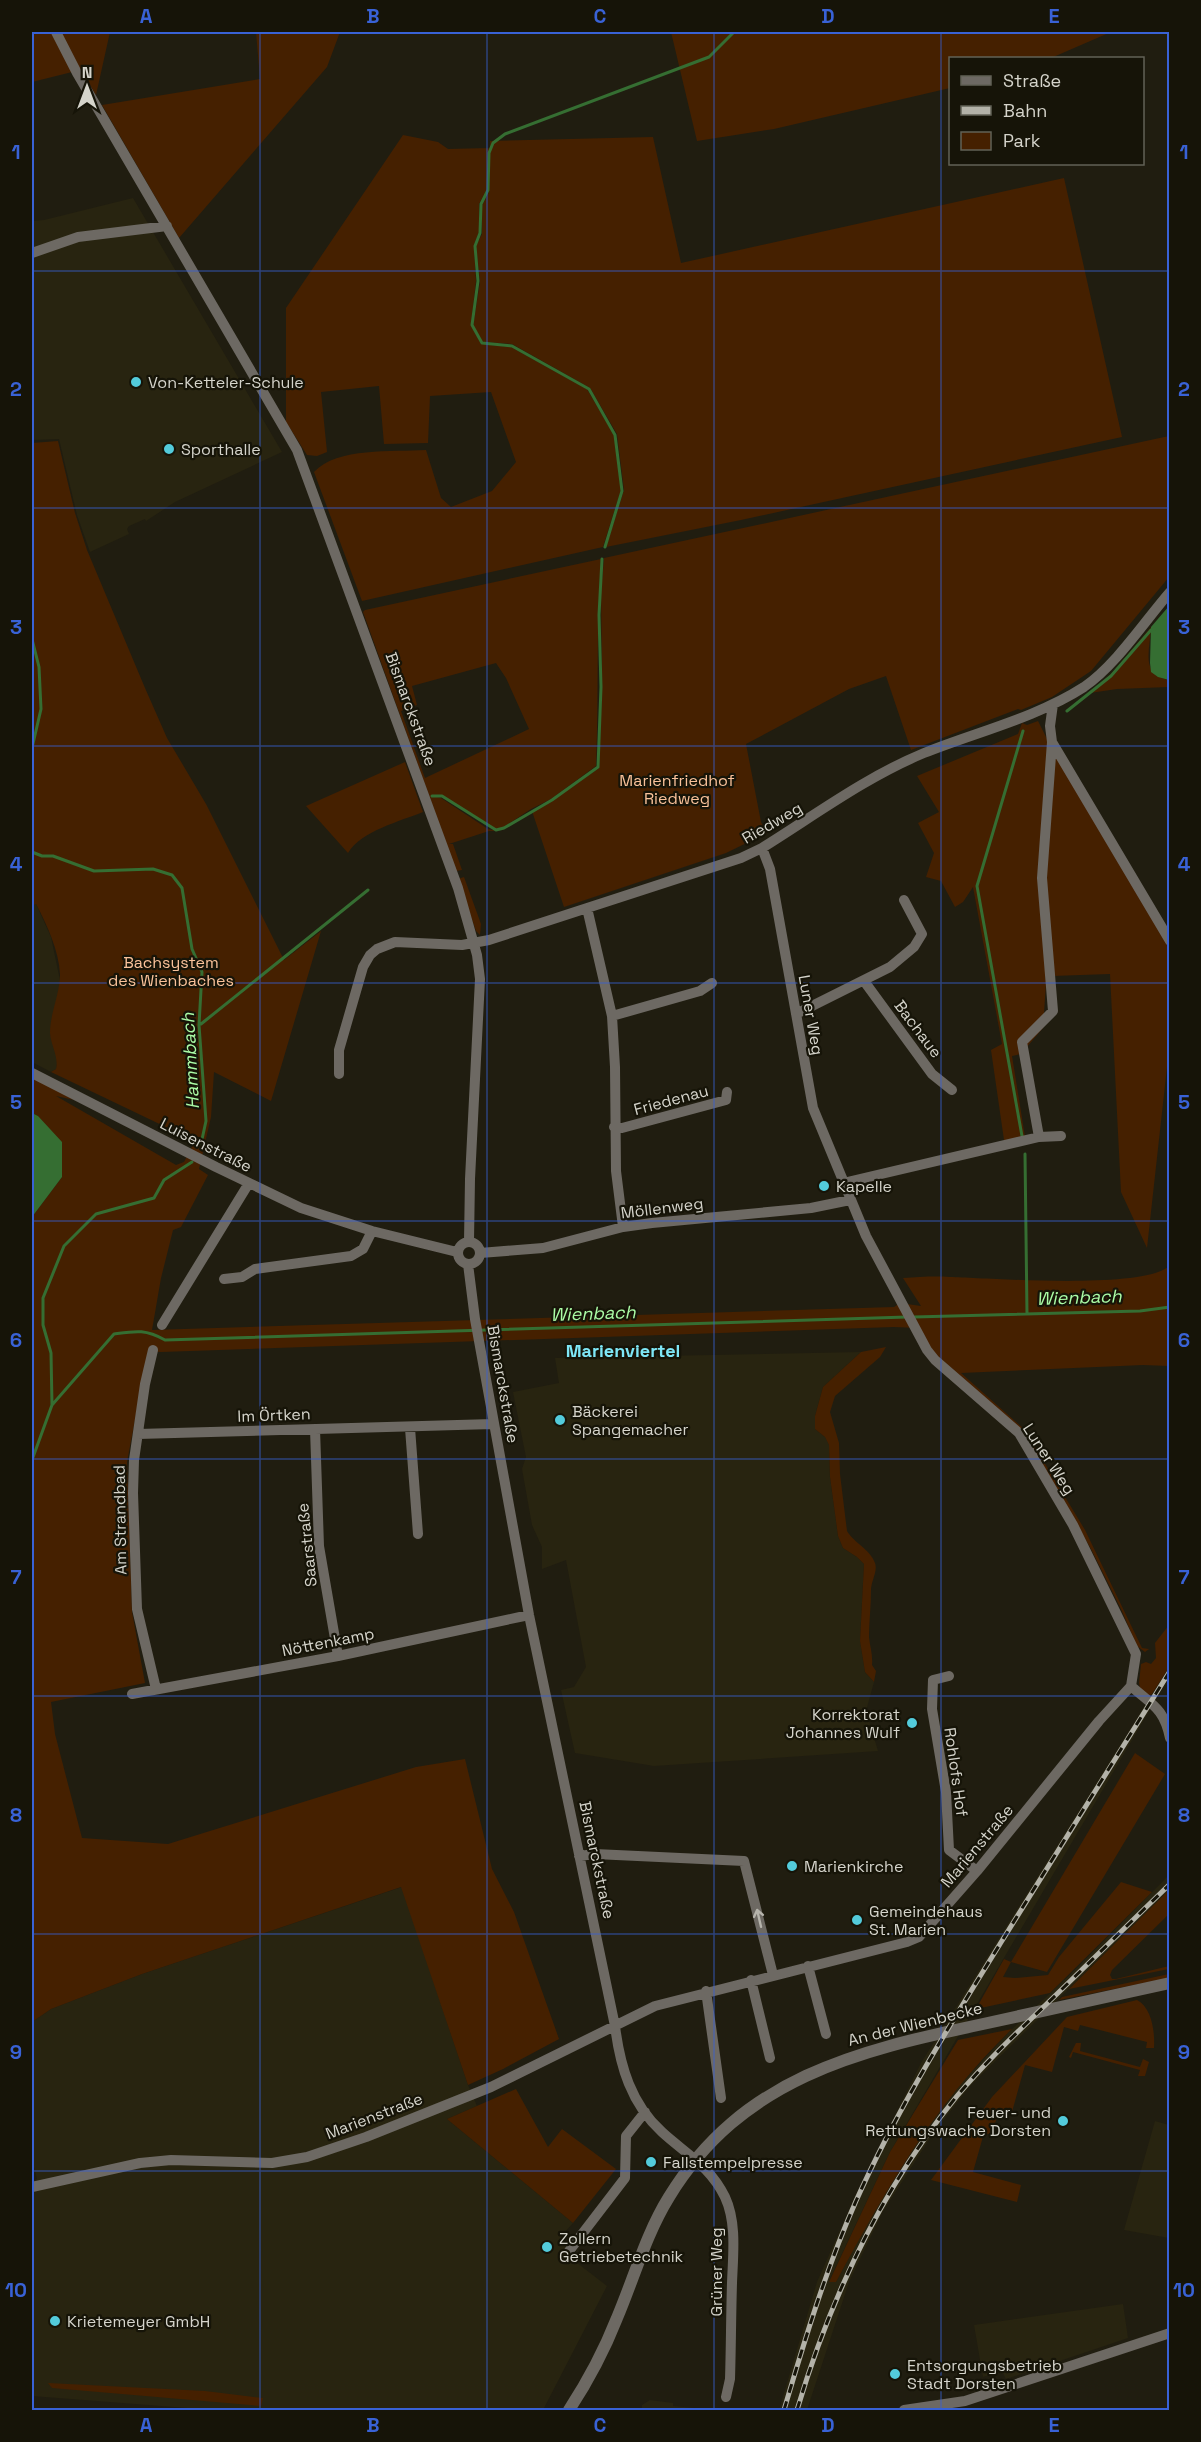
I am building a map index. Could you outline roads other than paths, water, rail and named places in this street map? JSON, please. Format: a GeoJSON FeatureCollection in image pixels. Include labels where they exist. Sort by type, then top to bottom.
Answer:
{"type":"FeatureCollection","features":[{"type":"Feature","properties":{"kind":"street","name":"Bismarckstraße"},"geometry":{"type":"LineString","coordinates":[[56,32],[282,423],[306,469],[444,847],[474,943],[480,979],[469,1241]]}},
{"type":"Feature","properties":{"kind":"street"},"geometry":{"type":"LineString","coordinates":[[32,253],[78,237],[167,226]]}},
{"type":"Feature","properties":{"kind":"street","name":"Riedweg"},"geometry":{"type":"LineString","coordinates":[[339,1074],[339,1050],[363,967],[370,955],[385,944],[395,942],[474,943],[489,940],[741,858],[762,848],[881,774],[922,754],[1053,704],[1085,686],[1108,666],[1170,592]]}},
{"type":"Feature","properties":{"kind":"street"},"geometry":{"type":"LineString","coordinates":[[1039,1137],[1022,1042],[1053,1011],[1042,878],[1053,704]]}},
{"type":"Feature","properties":{"kind":"street"},"geometry":{"type":"LineString","coordinates":[[1038,710],[1050,726]]}},
{"type":"Feature","properties":{"kind":"street"},"geometry":{"type":"LineString","coordinates":[[1052,742],[1170,941]]}},
{"type":"Feature","properties":{"kind":"street","name":"Luner Weg"},"geometry":{"type":"LineString","coordinates":[[762,848],[770,869],[813,1108],[850,1200],[902,1305],[934,1360],[1019,1433],[1073,1525],[1136,1654],[1131,1686]]}},
{"type":"Feature","properties":{"kind":"street"},"geometry":{"type":"LineString","coordinates":[[796,1014],[890,967],[914,947],[922,934],[904,900]]}},
{"type":"Feature","properties":{"kind":"street","name":"Friedenau"},"geometry":{"type":"LineString","coordinates":[[587,908],[612,1016],[617,1185],[623,1227]]}},
{"type":"Feature","properties":{"kind":"street","name":"Bachaue"},"geometry":{"type":"LineString","coordinates":[[864,981],[932,1074],[952,1090]]}},
{"type":"Feature","properties":{"kind":"street"},"geometry":{"type":"LineString","coordinates":[[612,1016],[700,991],[712,983]]}},
{"type":"Feature","properties":{"kind":"street","name":"Luisenstraße"},"geometry":{"type":"LineString","coordinates":[[32,1073],[207,1163],[301,1208],[372,1231],[457,1252]]}},
{"type":"Feature","properties":{"kind":"street","name":"Friedenau"},"geometry":{"type":"LineString","coordinates":[[614,1127],[622,1128],[726,1101],[727,1092]]}},
{"type":"Feature","properties":{"kind":"street"},"geometry":{"type":"LineString","coordinates":[[843,1183],[1039,1137],[1061,1136]]}},
{"type":"Feature","properties":{"kind":"street"},"geometry":{"type":"LineString","coordinates":[[162,1325],[249,1184]]}},
{"type":"Feature","properties":{"kind":"street","name":"Möllenweg"},"geometry":{"type":"LineString","coordinates":[[480,1253],[543,1248],[623,1227],[811,1208],[850,1200]]}},
{"type":"Feature","properties":{"kind":"street"},"geometry":{"type":"LineString","coordinates":[[224,1279],[242,1276],[255,1269],[351,1256],[363,1249],[372,1231]]}},
{"type":"Feature","properties":{"kind":"street"},"geometry":{"type":"LineString","coordinates":[[469,1241],[477,1245],[480,1253],[476,1261],[468,1264],[460,1260],[457,1252],[461,1244],[469,1241]]}},
{"type":"Feature","properties":{"kind":"street","name":"Bismarckstraße"},"geometry":{"type":"LineString","coordinates":[[468,1264],[493,1424],[529,1615],[615,2026],[618,2052],[632,2093],[645,2112],[662,2132],[695,2158]]}},
{"type":"Feature","properties":{"kind":"street","name":"Am Strandbad"},"geometry":{"type":"LineString","coordinates":[[153,1350],[134,1460],[133,1493],[137,1609],[156,1689]]}},
{"type":"Feature","properties":{"kind":"street","name":"Im Örtken"},"geometry":{"type":"LineString","coordinates":[[138,1434],[493,1424]]}},
{"type":"Feature","properties":{"kind":"street"},"geometry":{"type":"LineString","coordinates":[[410,1428],[418,1534]]}},
{"type":"Feature","properties":{"kind":"street","name":"Saarstraße"},"geometry":{"type":"LineString","coordinates":[[315,1429],[319,1546],[338,1656]]}},
{"type":"Feature","properties":{"kind":"street","name":"Nöttenkamp"},"geometry":{"type":"LineString","coordinates":[[132,1694],[338,1656],[529,1615]]}},
{"type":"Feature","properties":{"kind":"street","name":"Rohlofs Hof"},"geometry":{"type":"LineString","coordinates":[[949,1676],[933,1680],[932,1710],[946,1792],[949,1850],[977,1871]]}},
{"type":"Feature","properties":{"kind":"street"},"geometry":{"type":"LineString","coordinates":[[1131,1686],[1155,1706],[1165,1718],[1170,1738]]}},
{"type":"Feature","properties":{"kind":"street","name":"Marienstraße"},"geometry":{"type":"LineString","coordinates":[[32,2187],[140,2163],[171,2160],[272,2163],[308,2157],[366,2137],[491,2087],[646,2009],[706,1991],[907,1942],[919,1937],[977,1871],[1099,1721],[1131,1686]]}},
{"type":"Feature","properties":{"kind":"street"},"geometry":{"type":"LineString","coordinates":[[579,1856],[606,1855],[744,1861],[747,1864],[772,1975]]}},
{"type":"Feature","properties":{"kind":"street"},"geometry":{"type":"LineString","coordinates":[[808,1966],[826,2034]]}},
{"type":"Feature","properties":{"kind":"street"},"geometry":{"type":"LineString","coordinates":[[751,1980],[770,2058]]}},
{"type":"Feature","properties":{"kind":"street","name":"An der Wienbecke"},"geometry":{"type":"LineString","coordinates":[[695,2158],[744,2113],[764,2098],[837,2061],[908,2040],[1170,1983]]}},
{"type":"Feature","properties":{"kind":"street"},"geometry":{"type":"LineString","coordinates":[[706,1991],[721,2098]]}},
{"type":"Feature","properties":{"kind":"street"},"geometry":{"type":"LineString","coordinates":[[566,2255],[625,2178],[626,2136],[645,2112]]}},
{"type":"Feature","properties":{"kind":"street"},"geometry":{"type":"LineString","coordinates":[[569,2410],[593,2372],[607,2342],[660,2214],[695,2158]]}},
{"type":"Feature","properties":{"kind":"street","name":"Grüner Weg"},"geometry":{"type":"LineString","coordinates":[[695,2158],[720,2189],[731,2217],[730,2379],[726,2397]]}},
{"type":"Feature","properties":{"kind":"street"},"geometry":{"type":"LineString","coordinates":[[904,2410],[965,2402],[1170,2333]]}},
{"type":"Feature","properties":{"kind":"waterway"},"geometry":{"type":"LineString","coordinates":[[605,547],[622,491],[615,435],[589,389],[512,346],[482,343],[472,325],[478,281],[475,246],[480,233],[481,204],[488,190],[489,153],[493,143],[505,134],[709,57],[734,32]]}},
{"type":"Feature","properties":{"kind":"waterway"},"geometry":{"type":"LineString","coordinates":[[432,796],[442,796],[496,830],[504,828],[552,800],[598,767],[601,687],[599,615],[602,559]]}},
{"type":"Feature","properties":{"kind":"waterway"},"geometry":{"type":"LineString","coordinates":[[1067,711],[1111,676],[1151,630],[1155,629]]}},
{"type":"Feature","properties":{"kind":"waterway","name":"Hammbach"},"geometry":{"type":"LineString","coordinates":[[32,639],[39,667],[41,709],[32,748]]}},
{"type":"Feature","properties":{"kind":"waterway"},"geometry":{"type":"LineString","coordinates":[[1022,1136],[977,886],[1023,731]]}},
{"type":"Feature","properties":{"kind":"waterway","name":"Hammbach"},"geometry":{"type":"LineString","coordinates":[[32,852],[42,856],[53,856],[94,871],[153,869],[172,875],[182,888],[192,949],[202,972],[199,1025],[206,1121],[201,1144]]}},
{"type":"Feature","properties":{"kind":"waterway"},"geometry":{"type":"LineString","coordinates":[[201,1024],[368,890]]}},
{"type":"Feature","properties":{"kind":"waterway"},"geometry":{"type":"LineString","coordinates":[[1025,1154],[1027,1314]]}},
{"type":"Feature","properties":{"kind":"waterway","name":"Hammbach"},"geometry":{"type":"LineString","coordinates":[[32,1460],[52,1405],[51,1353],[43,1325],[43,1298],[64,1246],[96,1214],[154,1198],[164,1180],[192,1162]]}},
{"type":"Feature","properties":{"kind":"waterway","name":"Wienbach"},"geometry":{"type":"LineString","coordinates":[[914,1317],[1140,1311],[1170,1307]]}},
{"type":"Feature","properties":{"kind":"waterway","name":"Wienbach"},"geometry":{"type":"LineString","coordinates":[[52,1405],[114,1334],[128,1332],[146,1332],[165,1340],[907,1317]]}},
{"type":"Feature","properties":{"kind":"railway"},"geometry":{"type":"LineString","coordinates":[[784,2410],[835,2252],[856,2201],[888,2135],[961,2007],[1170,1671]]}},
{"type":"Feature","properties":{"kind":"railway"},"geometry":{"type":"LineString","coordinates":[[797,2410],[826,2326],[861,2245],[905,2168],[930,2132],[957,2096],[994,2056],[1170,1884]]}},
{"type":"Feature","properties":{"kind":"place","name":"Von-Ketteler-Schule"},"geometry":{"type":"Point","coordinates":[136,382]}},
{"type":"Feature","properties":{"kind":"place","name":"Sporthalle"},"geometry":{"type":"Point","coordinates":[169,449]}},
{"type":"Feature","properties":{"kind":"place","name":"Kapelle"},"geometry":{"type":"Point","coordinates":[824,1186]}},
{"type":"Feature","properties":{"kind":"place","name":"Bäckerei Spangemacher"},"geometry":{"type":"Point","coordinates":[560,1420]}},
{"type":"Feature","properties":{"kind":"place","name":"Korrektorat Johannes Wulf"},"geometry":{"type":"Point","coordinates":[912,1723]}},
{"type":"Feature","properties":{"kind":"place","name":"Marienkirche"},"geometry":{"type":"Point","coordinates":[792,1866]}},
{"type":"Feature","properties":{"kind":"place","name":"Gemeindehaus St. Marien"},"geometry":{"type":"Point","coordinates":[857,1920]}},
{"type":"Feature","properties":{"kind":"place","name":"Feuer- und Rettungswache Dorsten"},"geometry":{"type":"Point","coordinates":[1063,2121]}},
{"type":"Feature","properties":{"kind":"place","name":"Fallstempelpresse"},"geometry":{"type":"Point","coordinates":[651,2162]}},
{"type":"Feature","properties":{"kind":"place","name":"Zollern Getriebetechnik"},"geometry":{"type":"Point","coordinates":[547,2247]}},
{"type":"Feature","properties":{"kind":"place","name":"Krietemeyer GmbH"},"geometry":{"type":"Point","coordinates":[55,2321]}},
{"type":"Feature","properties":{"kind":"place","name":"Entsorgungsbetrieb Stadt Dorsten"},"geometry":{"type":"Point","coordinates":[895,2374]}},
{"type":"Feature","properties":{"kind":"district","name":"Marienviertel"},"geometry":{"type":"Point","coordinates":[623,1350]}},
{"type":"Feature","properties":{"kind":"park label","name":"Marienfriedhof Riedweg"},"geometry":{"type":"Point","coordinates":[677,789]}},
{"type":"Feature","properties":{"kind":"park label","name":"Bachsystem des Wienbaches"},"geometry":{"type":"Point","coordinates":[171,971]}}]}
